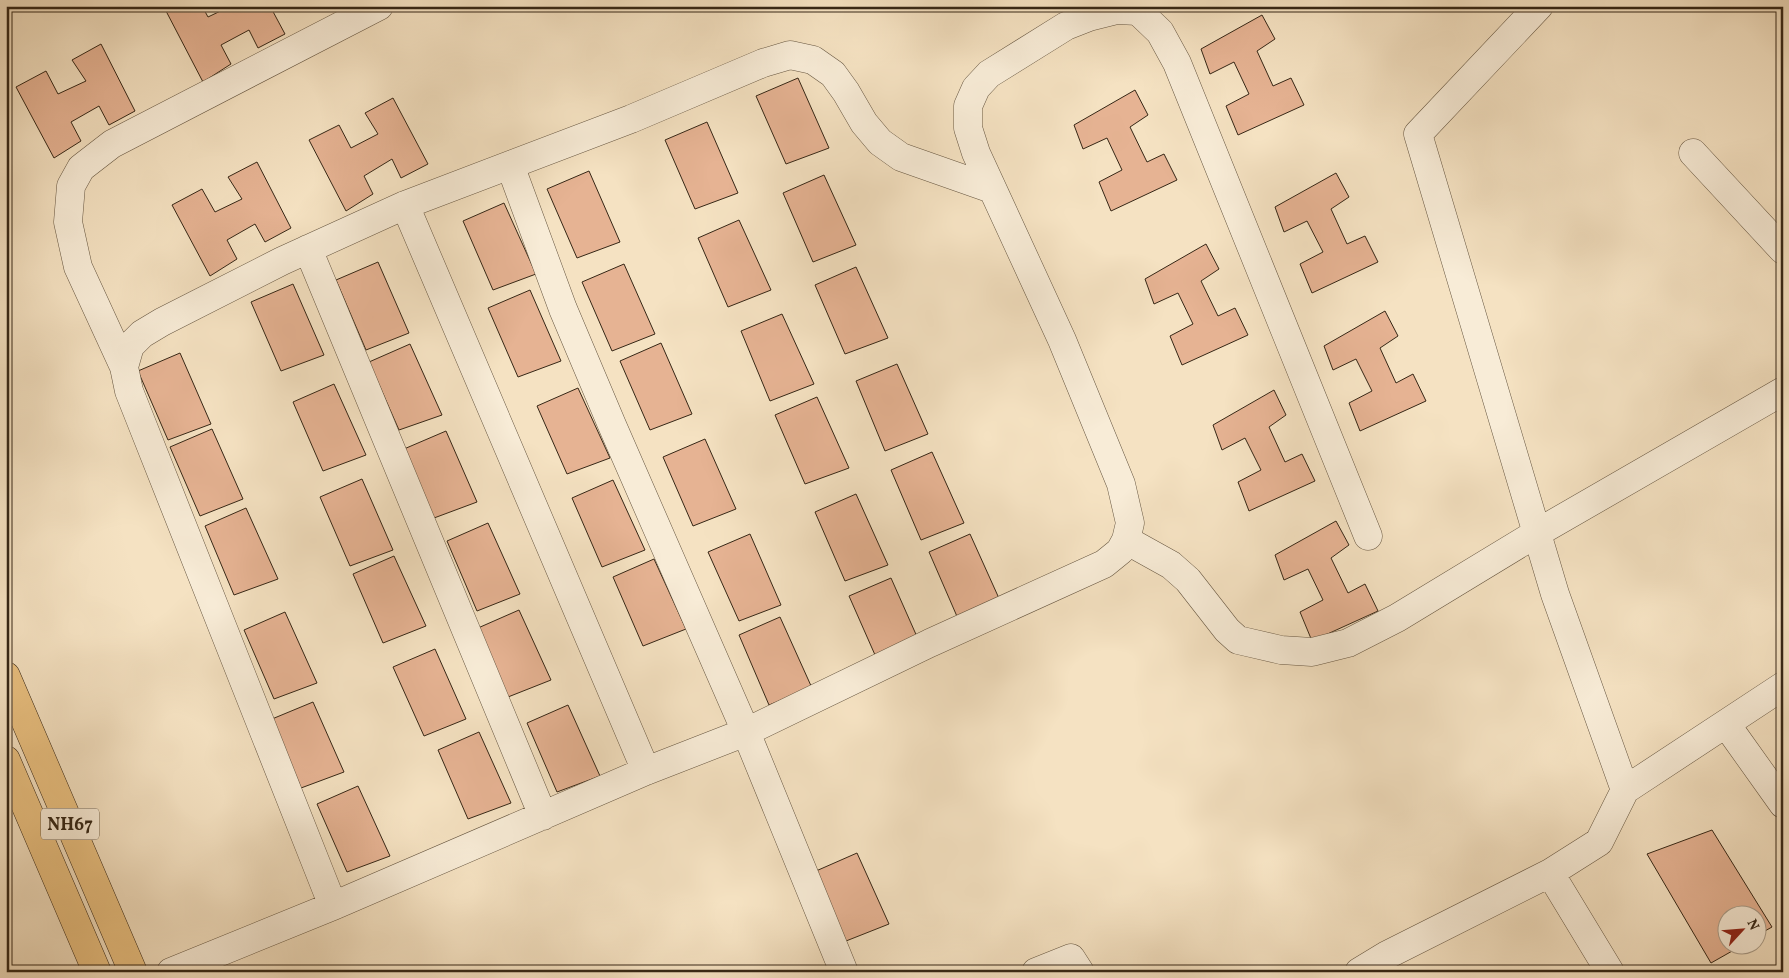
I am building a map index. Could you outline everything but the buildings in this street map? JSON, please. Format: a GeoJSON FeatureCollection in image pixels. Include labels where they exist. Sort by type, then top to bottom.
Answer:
{"type":"FeatureCollection","features":[{"type":"Feature","properties":{"kind":"highway","name":"NH67"},"geometry":{"type":"LineString","coordinates":[[6,676],[133,972]]}},
{"type":"Feature","properties":{"kind":"highway","name":"NH67"},"geometry":{"type":"LineString","coordinates":[[6,760],[97,972]]}},
{"type":"Feature","properties":{"kind":"street"},"geometry":{"type":"LineString","coordinates":[[333,906],[129,391],[124,367],[78,268],[68,222],[71,186],[81,168],[112,144],[380,6]]}},
{"type":"Feature","properties":{"kind":"street"},"geometry":{"type":"LineString","coordinates":[[1536,8],[1418,134],[1554,594],[1625,790]]}},
{"type":"Feature","properties":{"kind":"street"},"geometry":{"type":"LineString","coordinates":[[171,972],[333,906],[646,770],[746,732],[930,643],[1104,564],[1120,551],[1126,540],[1130,523],[1122,484],[1062,340],[976,153],[968,128],[968,106],[976,88],[989,74],[1066,26],[1089,17],[1117,10],[1138,9],[1160,32],[1177,63],[1368,536]]}},
{"type":"Feature","properties":{"kind":"street"},"geometry":{"type":"LineString","coordinates":[[124,367],[130,346],[142,334],[162,322],[308,249],[405,206],[631,119],[763,63],[790,55],[813,60],[833,74],[864,123],[880,142],[901,157],[992,189]]}},
{"type":"Feature","properties":{"kind":"street"},"geometry":{"type":"LineString","coordinates":[[1693,153],[1783,250]]}},
{"type":"Feature","properties":{"kind":"street"},"geometry":{"type":"LineString","coordinates":[[510,165],[578,344],[746,732],[844,972]]}},
{"type":"Feature","properties":{"kind":"street"},"geometry":{"type":"LineString","coordinates":[[405,206],[646,770]]}},
{"type":"Feature","properties":{"kind":"street"},"geometry":{"type":"LineString","coordinates":[[308,249],[543,816]]}},
{"type":"Feature","properties":{"kind":"street"},"geometry":{"type":"LineString","coordinates":[[1126,540],[1171,565],[1188,580],[1227,630],[1238,640],[1281,650],[1312,652],[1348,643],[1397,618],[1537,533],[1783,391]]}},
{"type":"Feature","properties":{"kind":"street"},"geometry":{"type":"LineString","coordinates":[[1359,972],[1387,955],[1550,873],[1599,842],[1625,790],[1783,686]]}},
{"type":"Feature","properties":{"kind":"street"},"geometry":{"type":"LineString","coordinates":[[1726,724],[1783,804]]}},
{"type":"Feature","properties":{"kind":"street"},"geometry":{"type":"LineString","coordinates":[[1550,873],[1610,972]]}},
{"type":"Feature","properties":{"kind":"street"},"geometry":{"type":"LineString","coordinates":[[1036,972],[1071,958],[1080,972]]}}]}
